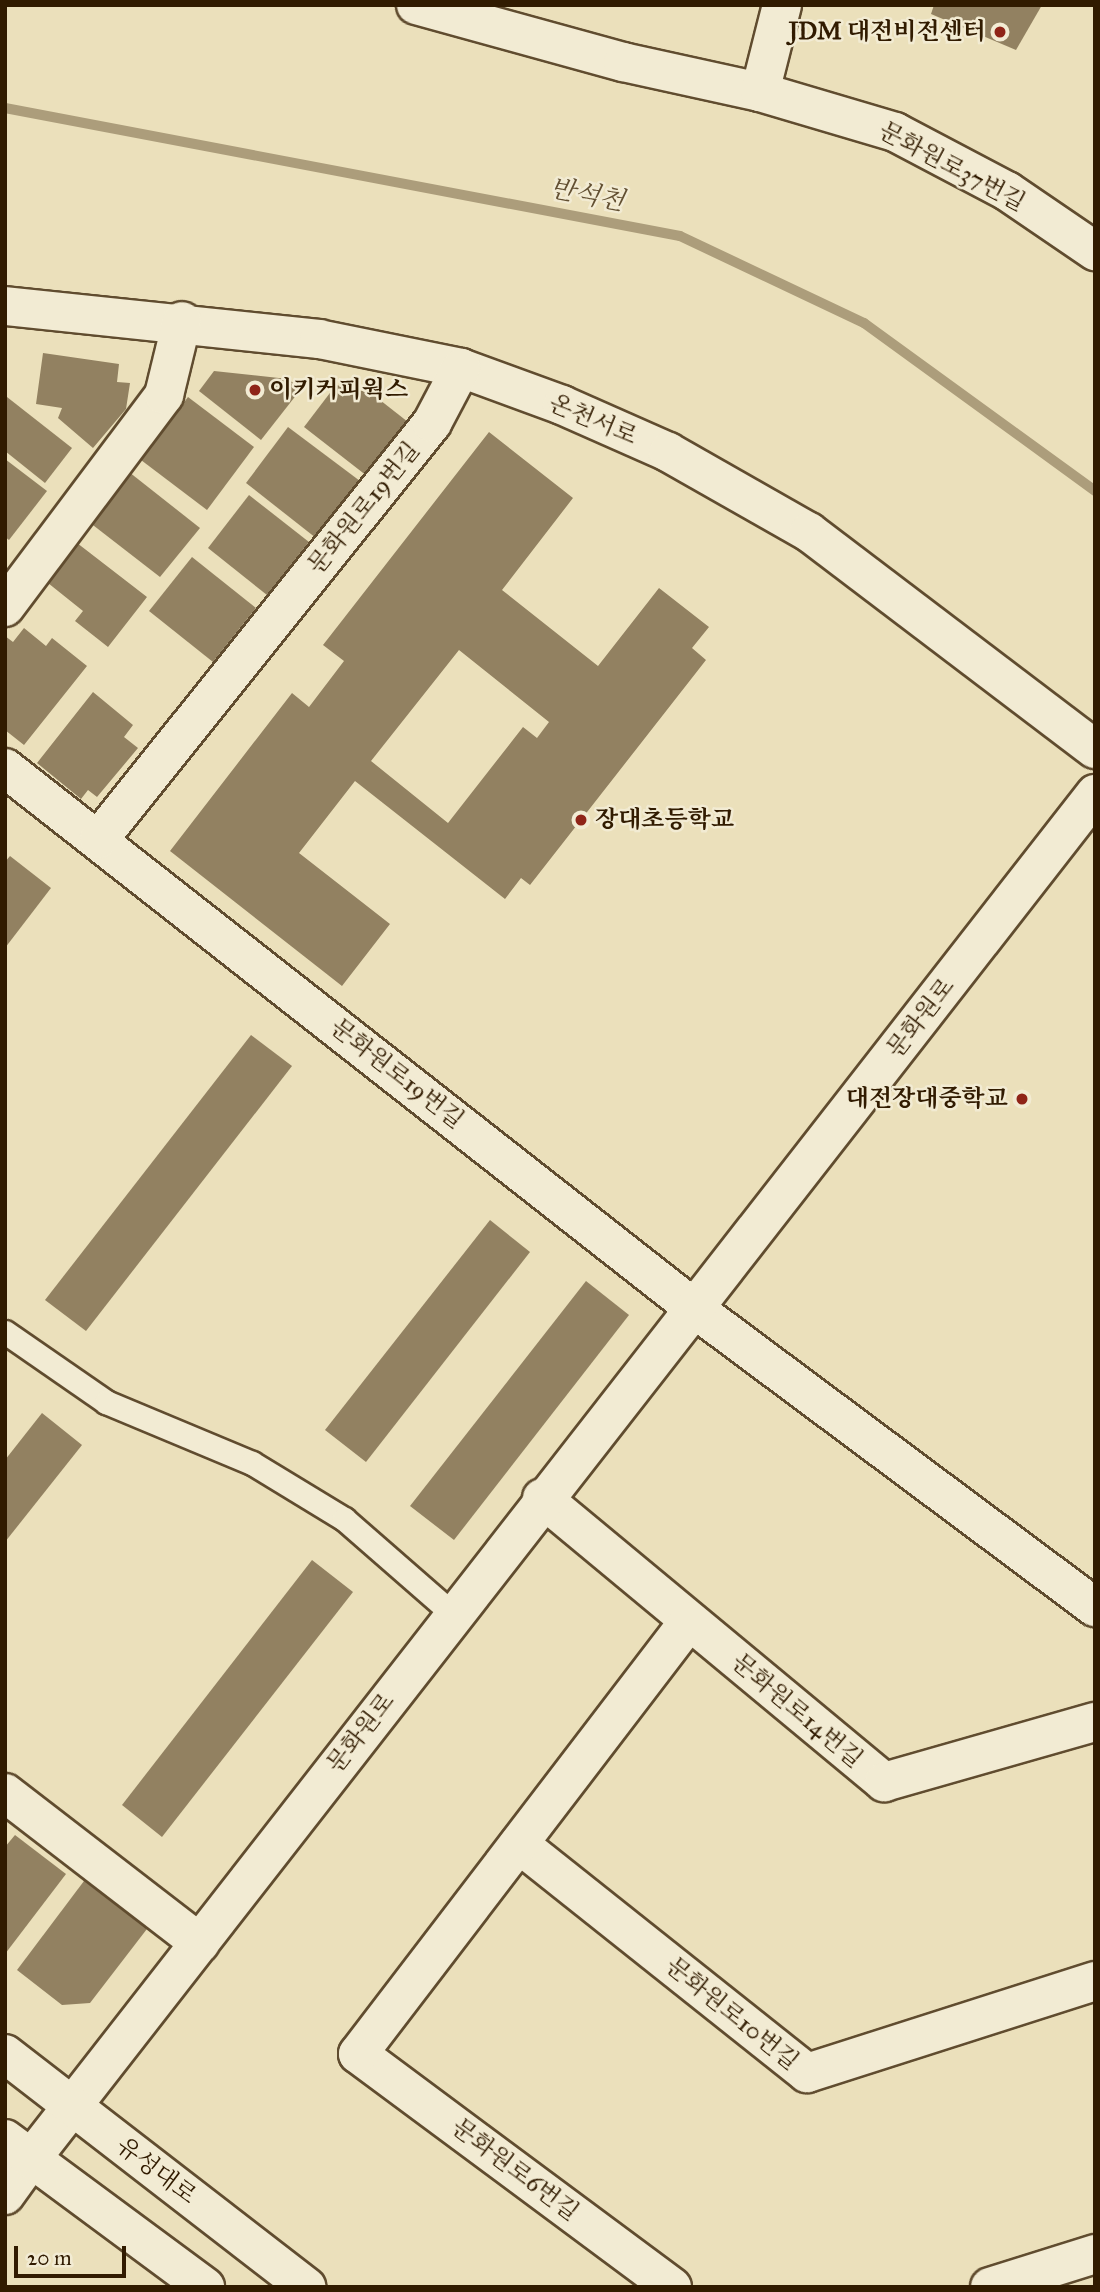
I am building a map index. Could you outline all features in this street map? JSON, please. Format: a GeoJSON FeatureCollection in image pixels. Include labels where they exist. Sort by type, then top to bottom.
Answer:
{"type":"FeatureCollection","features":[{"type":"Feature","properties":{"kind":"street","name":"문화원로37번길"},"geometry":{"type":"LineString","coordinates":[[416,5],[623,62],[760,92],[895,132],[1007,191],[1095,251]]}},
{"type":"Feature","properties":{"kind":"street"},"geometry":{"type":"LineString","coordinates":[[760,92],[782,5]]}},
{"type":"Feature","properties":{"kind":"street","name":"온천서로"},"geometry":{"type":"LineString","coordinates":[[5,306],[181,321],[319,338],[461,368],[668,452],[809,532],[1095,749]]}},
{"type":"Feature","properties":{"kind":"street"},"geometry":{"type":"LineString","coordinates":[[5,607],[164,395],[181,321]]}},
{"type":"Feature","properties":{"kind":"street","name":"문화원로19번길"},"geometry":{"type":"LineString","coordinates":[[99,839],[432,423],[461,368]]}},
{"type":"Feature","properties":{"kind":"street","name":"문화원로19번길"},"geometry":{"type":"LineString","coordinates":[[5,768],[99,839],[695,1309]]}},
{"type":"Feature","properties":{"kind":"street","name":"문화원로"},"geometry":{"type":"LineString","coordinates":[[5,2195],[18,2149],[72,2109],[542,1498],[695,1309],[1095,794]]}},
{"type":"Feature","properties":{"kind":"street"},"geometry":{"type":"LineString","coordinates":[[695,1309],[1095,1607]]}},
{"type":"Feature","properties":{"kind":"street","name":"문화원로14번길"},"geometry":{"type":"LineString","coordinates":[[542,1498],[884,1782],[1095,1722]]}},
{"type":"Feature","properties":{"kind":"street"},"geometry":{"type":"LineString","coordinates":[[519,1844],[689,1621]]}},
{"type":"Feature","properties":{"kind":"street"},"geometry":{"type":"LineString","coordinates":[[5,1793],[200,1943]]}},
{"type":"Feature","properties":{"kind":"street","name":"문화원로10번길"},"geometry":{"type":"LineString","coordinates":[[519,1844],[807,2073],[1095,1981]]}},
{"type":"Feature","properties":{"kind":"street","name":"문화원로6번길"},"geometry":{"type":"LineString","coordinates":[[519,1844],[358,2053],[672,2287]]}},
{"type":"Feature","properties":{"kind":"street","name":"유성대로"},"geometry":{"type":"LineString","coordinates":[[5,2054],[72,2109],[307,2287]]}},
{"type":"Feature","properties":{"kind":"street"},"geometry":{"type":"LineString","coordinates":[[18,2149],[205,2287]]}},
{"type":"Feature","properties":{"kind":"street"},"geometry":{"type":"LineString","coordinates":[[990,2287],[1095,2253]]}},
{"type":"Feature","properties":{"kind":"lane"},"geometry":{"type":"LineString","coordinates":[[5,1332],[106,1402],[252,1463],[344,1519],[453,1614]]}},
{"type":"Feature","properties":{"kind":"building","name":"JDM 대전비전센터"},"geometry":{"type":"Polygon","coordinates":[[[934,5],[1042,5],[1016,50],[931,14],[934,5]]]}},
{"type":"Feature","properties":{"kind":"building"},"geometry":{"type":"Polygon","coordinates":[[[43,353],[119,364],[117,382],[130,383],[126,409],[93,448],[58,418],[62,408],[36,404],[43,353]]]}},
{"type":"Feature","properties":{"kind":"building"},"geometry":{"type":"Polygon","coordinates":[[[214,371],[288,379],[301,389],[261,440],[199,391],[214,371]]]}},
{"type":"Feature","properties":{"kind":"building"},"geometry":{"type":"Polygon","coordinates":[[[336,385],[371,393],[408,422],[367,476],[304,427],[336,385]]]}},
{"type":"Feature","properties":{"kind":"building"},"geometry":{"type":"Polygon","coordinates":[[[7,397],[72,448],[45,483],[5,451],[7,397]]]}},
{"type":"Feature","properties":{"kind":"building"},"geometry":{"type":"Polygon","coordinates":[[[188,397],[254,447],[207,510],[141,460],[188,397]]]}},
{"type":"Feature","properties":{"kind":"building"},"geometry":{"type":"Polygon","coordinates":[[[288,427],[360,481],[316,538],[246,483],[288,427]]]}},
{"type":"Feature","properties":{"kind":"building"},"geometry":{"type":"Polygon","coordinates":[[[489,432],[573,498],[502,590],[598,666],[659,588],[709,627],[692,648],[706,660],[530,885],[521,878],[505,899],[355,781],[299,853],[390,924],[342,986],[170,851],[292,693],[309,707],[344,661],[323,645],[489,432]],[[459,650],[371,761],[448,823],[523,727],[537,738],[549,722],[459,650]]]}},
{"type":"Feature","properties":{"kind":"building"},"geometry":{"type":"Polygon","coordinates":[[[5,459],[47,491],[9,540],[5,537],[5,459]]]}},
{"type":"Feature","properties":{"kind":"building"},"geometry":{"type":"Polygon","coordinates":[[[129,472],[200,528],[160,577],[89,522],[129,472]]]}},
{"type":"Feature","properties":{"kind":"building"},"geometry":{"type":"Polygon","coordinates":[[[249,495],[309,542],[267,595],[208,548],[249,495]]]}},
{"type":"Feature","properties":{"kind":"building"},"geometry":{"type":"Polygon","coordinates":[[[68,536],[147,597],[108,647],[75,621],[83,611],[38,575],[68,536]]]}},
{"type":"Feature","properties":{"kind":"building"},"geometry":{"type":"Polygon","coordinates":[[[192,557],[256,608],[213,662],[149,611],[192,557]]]}},
{"type":"Feature","properties":{"kind":"building"},"geometry":{"type":"Polygon","coordinates":[[[24,628],[46,646],[52,638],[87,666],[24,745],[5,730],[5,636],[13,642],[24,628]]]}},
{"type":"Feature","properties":{"kind":"building"},"geometry":{"type":"Polygon","coordinates":[[[93,692],[133,725],[124,737],[138,748],[97,797],[88,790],[81,799],[37,763],[93,692]]]}},
{"type":"Feature","properties":{"kind":"building"},"geometry":{"type":"Polygon","coordinates":[[[10,856],[51,888],[5,948],[5,862],[10,856]]]}},
{"type":"Feature","properties":{"kind":"building"},"geometry":{"type":"Polygon","coordinates":[[[251,1035],[292,1066],[86,1331],[45,1300],[251,1035]]]}},
{"type":"Feature","properties":{"kind":"building"},"geometry":{"type":"Polygon","coordinates":[[[490,1220],[530,1252],[366,1462],[325,1430],[490,1220]]]}},
{"type":"Feature","properties":{"kind":"building"},"geometry":{"type":"Polygon","coordinates":[[[586,1281],[629,1315],[454,1540],[410,1506],[586,1281]]]}},
{"type":"Feature","properties":{"kind":"building"},"geometry":{"type":"Polygon","coordinates":[[[42,1413],[82,1445],[5,1542],[5,1460],[42,1413]]]}},
{"type":"Feature","properties":{"kind":"building"},"geometry":{"type":"Polygon","coordinates":[[[312,1560],[353,1592],[162,1837],[122,1805],[312,1560]]]}},
{"type":"Feature","properties":{"kind":"building"},"geometry":{"type":"Polygon","coordinates":[[[15,1835],[66,1874],[5,1954],[5,1847],[15,1835]]]}},
{"type":"Feature","properties":{"kind":"building"},"geometry":{"type":"Polygon","coordinates":[[[87,1877],[150,1925],[90,2003],[62,2005],[17,1970],[87,1877]]]}},
{"type":"Feature","properties":{"kind":"waterway","name":"반석천"},"geometry":{"type":"LineString","coordinates":[[5,108],[680,236],[864,323],[1095,491]]}},
{"type":"Feature","properties":{"kind":"place","name":"JDM 대전비전센터"},"geometry":{"type":"Point","coordinates":[1000,32]}},
{"type":"Feature","properties":{"kind":"place","name":"이키커피웍스"},"geometry":{"type":"Point","coordinates":[255,390]}},
{"type":"Feature","properties":{"kind":"place","name":"장대초등학교"},"geometry":{"type":"Point","coordinates":[581,820]}},
{"type":"Feature","properties":{"kind":"place","name":"대전장대중학교"},"geometry":{"type":"Point","coordinates":[1022,1099]}}]}
